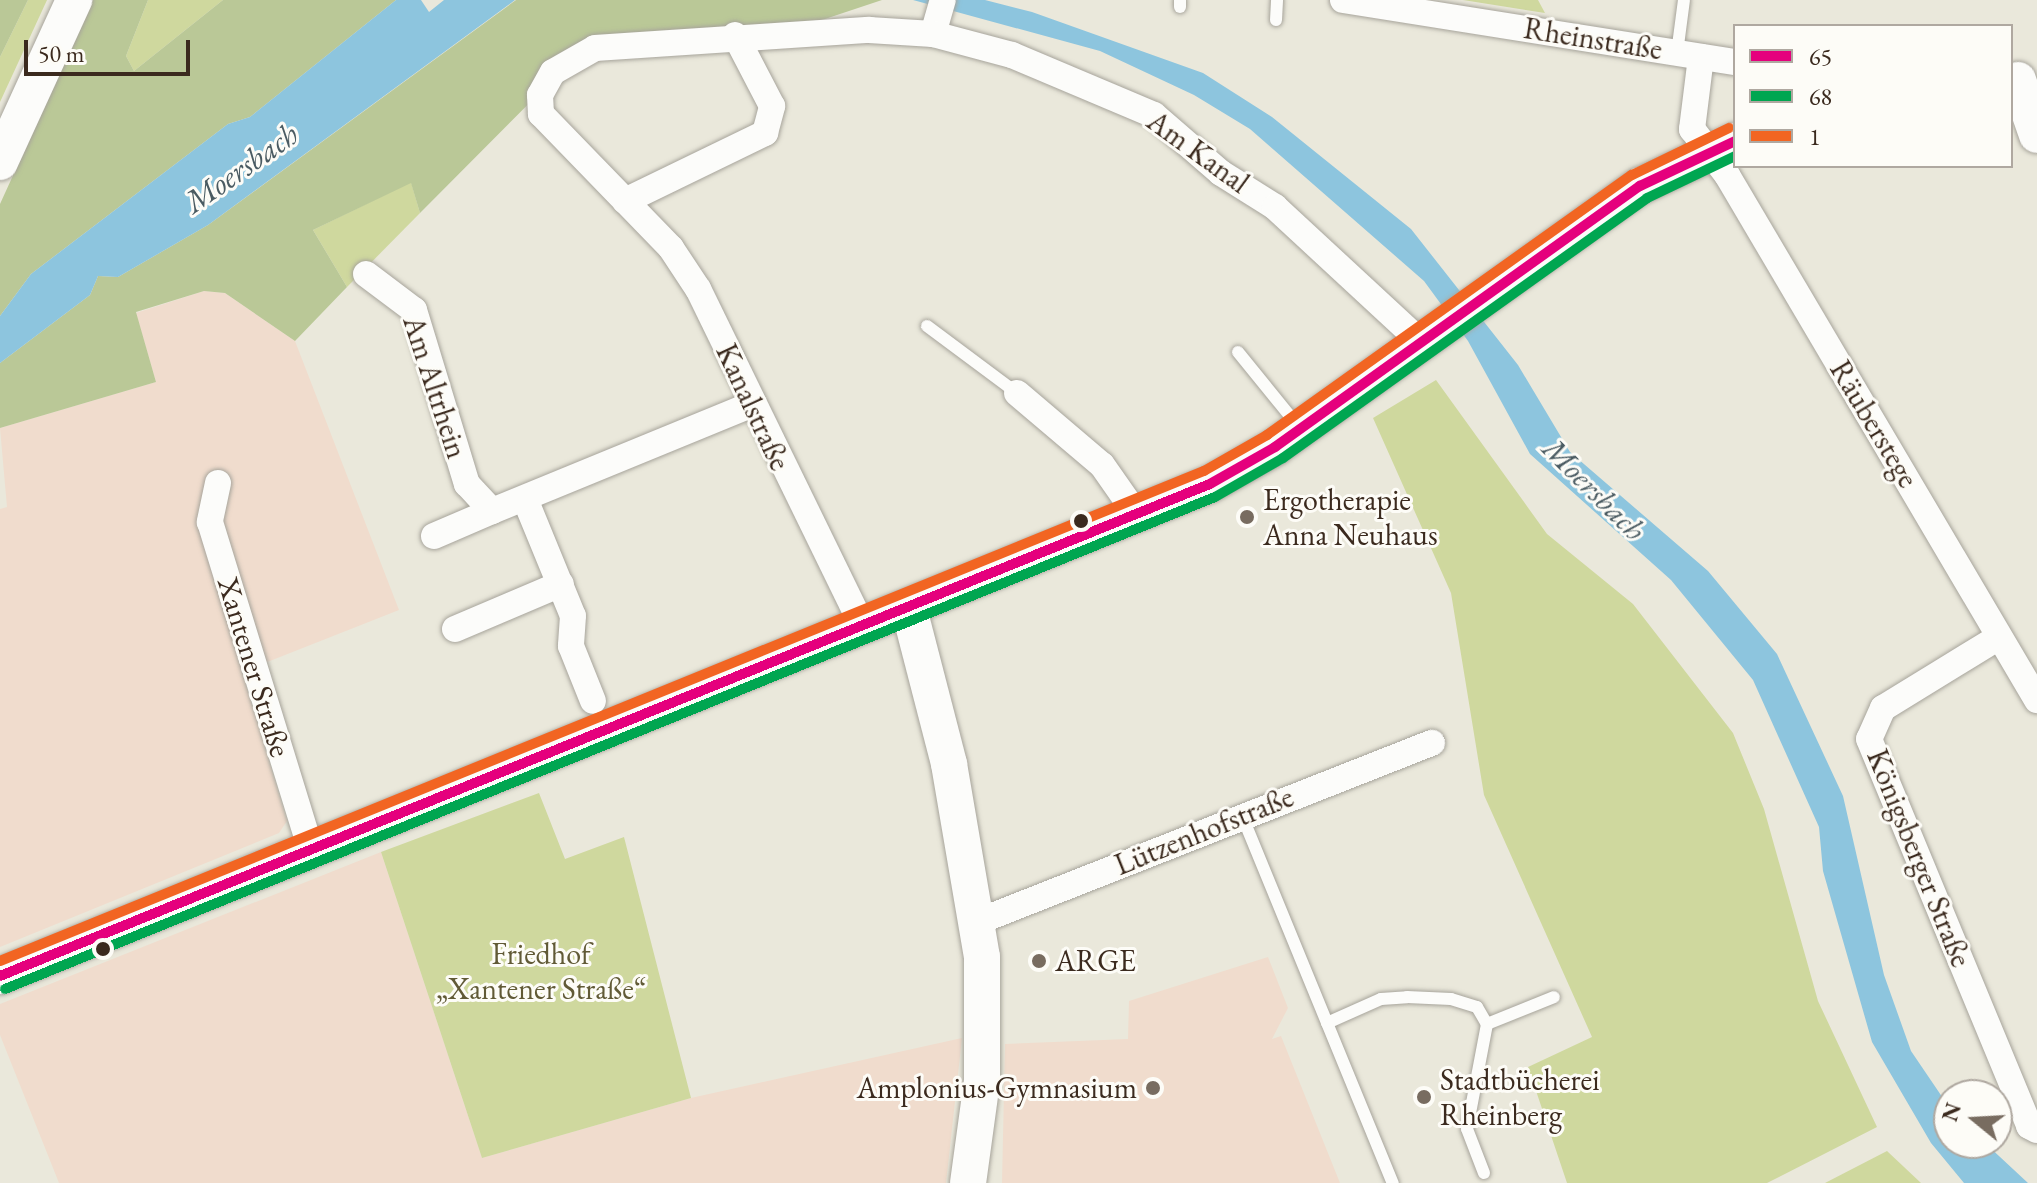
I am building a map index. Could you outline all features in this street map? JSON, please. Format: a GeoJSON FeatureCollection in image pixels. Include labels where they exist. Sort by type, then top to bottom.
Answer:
{"type":"FeatureCollection","features":[{"type":"Feature","properties":{"kind":"street"},"geometry":{"type":"LineString","coordinates":[[0,162],[74,0]]}},
{"type":"Feature","properties":{"kind":"street","name":"Rheinstraße"},"geometry":{"type":"LineString","coordinates":[[1343,0],[1733,62]]}},
{"type":"Feature","properties":{"kind":"street","name":"Am Kanal"},"geometry":{"type":"LineString","coordinates":[[541,114],[540,95],[553,72],[595,48],[939,15],[1012,55],[1154,115],[1221,173],[1275,207],[1427,338]]}},
{"type":"Feature","properties":{"kind":"street"},"geometry":{"type":"LineString","coordinates":[[625,201],[765,133],[772,106],[735,35]]}},
{"type":"Feature","properties":{"kind":"street","name":"Rheinstraße"},"geometry":{"type":"LineString","coordinates":[[1689,55],[1692,129],[1721,145]]}},
{"type":"Feature","properties":{"kind":"street"},"geometry":{"type":"LineString","coordinates":[[2022,80],[2037,135]]}},
{"type":"Feature","properties":{"kind":"street","name":"Kanalstraße"},"geometry":{"type":"LineString","coordinates":[[541,114],[625,201],[698,289],[750,405],[863,627]]}},
{"type":"Feature","properties":{"kind":"street"},"geometry":{"type":"LineString","coordinates":[[0,976],[909,609],[1210,484],[1301,429],[1640,186],[1721,145]]}},
{"type":"Feature","properties":{"kind":"street","name":"Räuberstege"},"geometry":{"type":"LineString","coordinates":[[1721,145],[1733,166]]}},
{"type":"Feature","properties":{"kind":"street","name":"Räuberstege"},"geometry":{"type":"LineString","coordinates":[[1734,168],[2037,700]]}},
{"type":"Feature","properties":{"kind":"street","name":"Am Altrhein"},"geometry":{"type":"LineString","coordinates":[[366,274],[414,310],[467,484],[492,511]]}},
{"type":"Feature","properties":{"kind":"street"},"geometry":{"type":"LineString","coordinates":[[1017,393],[1102,465],[1137,515]]}},
{"type":"Feature","properties":{"kind":"street"},"geometry":{"type":"LineString","coordinates":[[434,536],[750,405]]}},
{"type":"Feature","properties":{"kind":"street","name":"Xantener Straße"},"geometry":{"type":"LineString","coordinates":[[218,483],[210,522],[311,851]]}},
{"type":"Feature","properties":{"kind":"street"},"geometry":{"type":"LineString","coordinates":[[525,499],[573,616],[571,646],[593,701]]}},
{"type":"Feature","properties":{"kind":"street"},"geometry":{"type":"LineString","coordinates":[[455,629],[561,584]]}},
{"type":"Feature","properties":{"kind":"street"},"geometry":{"type":"LineString","coordinates":[[909,609],[949,764],[977,922],[985,1020],[968,1183]]}},
{"type":"Feature","properties":{"kind":"street","name":"Königsberger Straße"},"geometry":{"type":"LineString","coordinates":[[1999,637],[1883,708],[1869,739],[2037,1130]]}},
{"type":"Feature","properties":{"kind":"street","name":"Lützenhofstraße"},"geometry":{"type":"LineString","coordinates":[[977,922],[1242,815],[1432,743]]}},
{"type":"Feature","properties":{"kind":"lane"},"geometry":{"type":"LineString","coordinates":[[1276,20],[1277,0]]}},
{"type":"Feature","properties":{"kind":"lane"},"geometry":{"type":"LineString","coordinates":[[1684,0],[1689,55]]}},
{"type":"Feature","properties":{"kind":"lane"},"geometry":{"type":"LineString","coordinates":[[927,326],[1017,393]]}},
{"type":"Feature","properties":{"kind":"lane"},"geometry":{"type":"LineString","coordinates":[[1238,352],[1301,429]]}},
{"type":"Feature","properties":{"kind":"lane"},"geometry":{"type":"LineString","coordinates":[[1242,815],[1393,1183]]}},
{"type":"Feature","properties":{"kind":"lane"},"geometry":{"type":"LineString","coordinates":[[1487,1024],[1554,997]]}},
{"type":"Feature","properties":{"kind":"lane"},"geometry":{"type":"LineString","coordinates":[[1327,1023],[1381,999],[1451,999],[1477,1007],[1487,1024],[1467,1129],[1484,1173]]}},
{"type":"Feature","properties":{"kind":"shaded area"},"geometry":{"type":"Polygon","coordinates":[[[204,291],[225,293],[295,341],[399,610],[242,672],[287,821],[279,833],[0,947],[0,509],[7,507],[0,428],[156,382],[136,313],[204,291]]]}},
{"type":"Feature","properties":{"kind":"shaded area"},"geometry":{"type":"Polygon","coordinates":[[[381,852],[482,1158],[691,1098],[962,1038],[946,1183],[59,1183],[0,1035],[0,1004],[381,852]]]}},
{"type":"Feature","properties":{"kind":"shaded area","name":"Amplonius-Gymnasium"},"geometry":{"type":"Polygon","coordinates":[[[1268,957],[1288,1008],[1272,1039],[1281,1036],[1340,1183],[1002,1183],[1005,1044],[1128,1039],[1129,1001],[1268,957]]]}},
{"type":"Feature","properties":{"kind":"green space"},"geometry":{"type":"Polygon","coordinates":[[[0,0],[28,0],[0,57],[0,0]]]}},
{"type":"Feature","properties":{"kind":"green space"},"geometry":{"type":"Polygon","coordinates":[[[28,0],[47,0],[0,102],[0,57],[28,0]]]}},
{"type":"Feature","properties":{"kind":"green space"},"geometry":{"type":"Polygon","coordinates":[[[93,0],[148,0],[126,56],[134,71],[223,0],[396,0],[250,117],[228,124],[31,274],[0,316],[0,204],[93,0]]]}},
{"type":"Feature","properties":{"kind":"green space"},"geometry":{"type":"Polygon","coordinates":[[[148,0],[223,0],[134,71],[126,56],[148,0]]]}},
{"type":"Feature","properties":{"kind":"green space"},"geometry":{"type":"Polygon","coordinates":[[[516,0],[882,0],[813,23],[591,41],[420,213],[411,183],[313,230],[347,287],[295,341],[225,293],[204,291],[136,312],[156,382],[0,428],[0,363],[90,295],[98,276],[118,277],[208,225],[516,0]]]}},
{"type":"Feature","properties":{"kind":"green space"},"geometry":{"type":"Polygon","coordinates":[[[1463,0],[1538,0],[1545,13],[1463,0]]]}},
{"type":"Feature","properties":{"kind":"green space"},"geometry":{"type":"Polygon","coordinates":[[[411,182],[420,213],[347,287],[313,230],[411,182]]]}},
{"type":"Feature","properties":{"kind":"green space"},"geometry":{"type":"Polygon","coordinates":[[[1436,380],[1547,534],[1633,604],[1733,733],[1764,809],[1818,1001],[1877,1127],[1767,1183],[1567,1183],[1528,1067],[1592,1037],[1484,795],[1451,593],[1373,418],[1436,380]]]}},
{"type":"Feature","properties":{"kind":"green space","name":"Friedhof „Xantener Straße“"},"geometry":{"type":"Polygon","coordinates":[[[539,793],[565,859],[624,837],[691,1098],[482,1158],[381,852],[539,793]]]}},
{"type":"Feature","properties":{"kind":"green space"},"geometry":{"type":"Polygon","coordinates":[[[1887,1151],[1921,1183],[1825,1183],[1887,1151]]]}},
{"type":"Feature","properties":{"kind":"water","name":"Moersbach"},"geometry":{"type":"Polygon","coordinates":[[[396,0],[421,0],[429,12],[444,0],[515,0],[208,225],[118,277],[98,276],[90,295],[0,363],[0,316],[31,274],[228,124],[250,117],[396,0]]]}},
{"type":"Feature","properties":{"kind":"water","name":"Moersbach"},"geometry":{"type":"Polygon","coordinates":[[[913,0],[985,0],[1032,12],[1203,73],[1272,117],[1411,229],[1518,365],[1570,452],[1708,571],[1777,654],[1843,796],[1884,975],[1911,1051],[1933,1083],[1933,1145],[1872,1042],[1823,871],[1819,827],[1753,680],[1671,580],[1530,454],[1468,341],[1424,281],[1250,129],[1194,95],[1100,51],[913,0]]]}},
{"type":"Feature","properties":{"kind":"water"},"geometry":{"type":"Polygon","coordinates":[[[1944,1159],[2002,1159],[2028,1183],[1964,1183],[1944,1159]]]}},
{"type":"Feature","properties":{"kind":"transit line","name":"1"},"geometry":{"type":"LineString","coordinates":[[0,961],[1204,471],[1267,435],[1632,175],[1729,128]]}},
{"type":"Feature","properties":{"kind":"transit line","name":"65"},"geometry":{"type":"LineString","coordinates":[[0,976],[1210,484],[1275,447],[1640,186],[1733,142]]}},
{"type":"Feature","properties":{"kind":"transit line","name":"68"},"geometry":{"type":"LineString","coordinates":[[5,989],[1215,497],[1283,458],[1647,198],[1733,157]]}},
{"type":"Feature","properties":{"kind":"place","name":"Ergotherapie Anna Neuhaus"},"geometry":{"type":"Point","coordinates":[1247,517]}},
{"type":"Feature","properties":{"kind":"place","name":"ARGE"},"geometry":{"type":"Point","coordinates":[1039,961]}},
{"type":"Feature","properties":{"kind":"place","name":"Amplonius-Gymnasium"},"geometry":{"type":"Point","coordinates":[1153,1088]}},
{"type":"Feature","properties":{"kind":"place","name":"Stadtbücherei Rheinberg"},"geometry":{"type":"Point","coordinates":[1424,1097]}}]}
